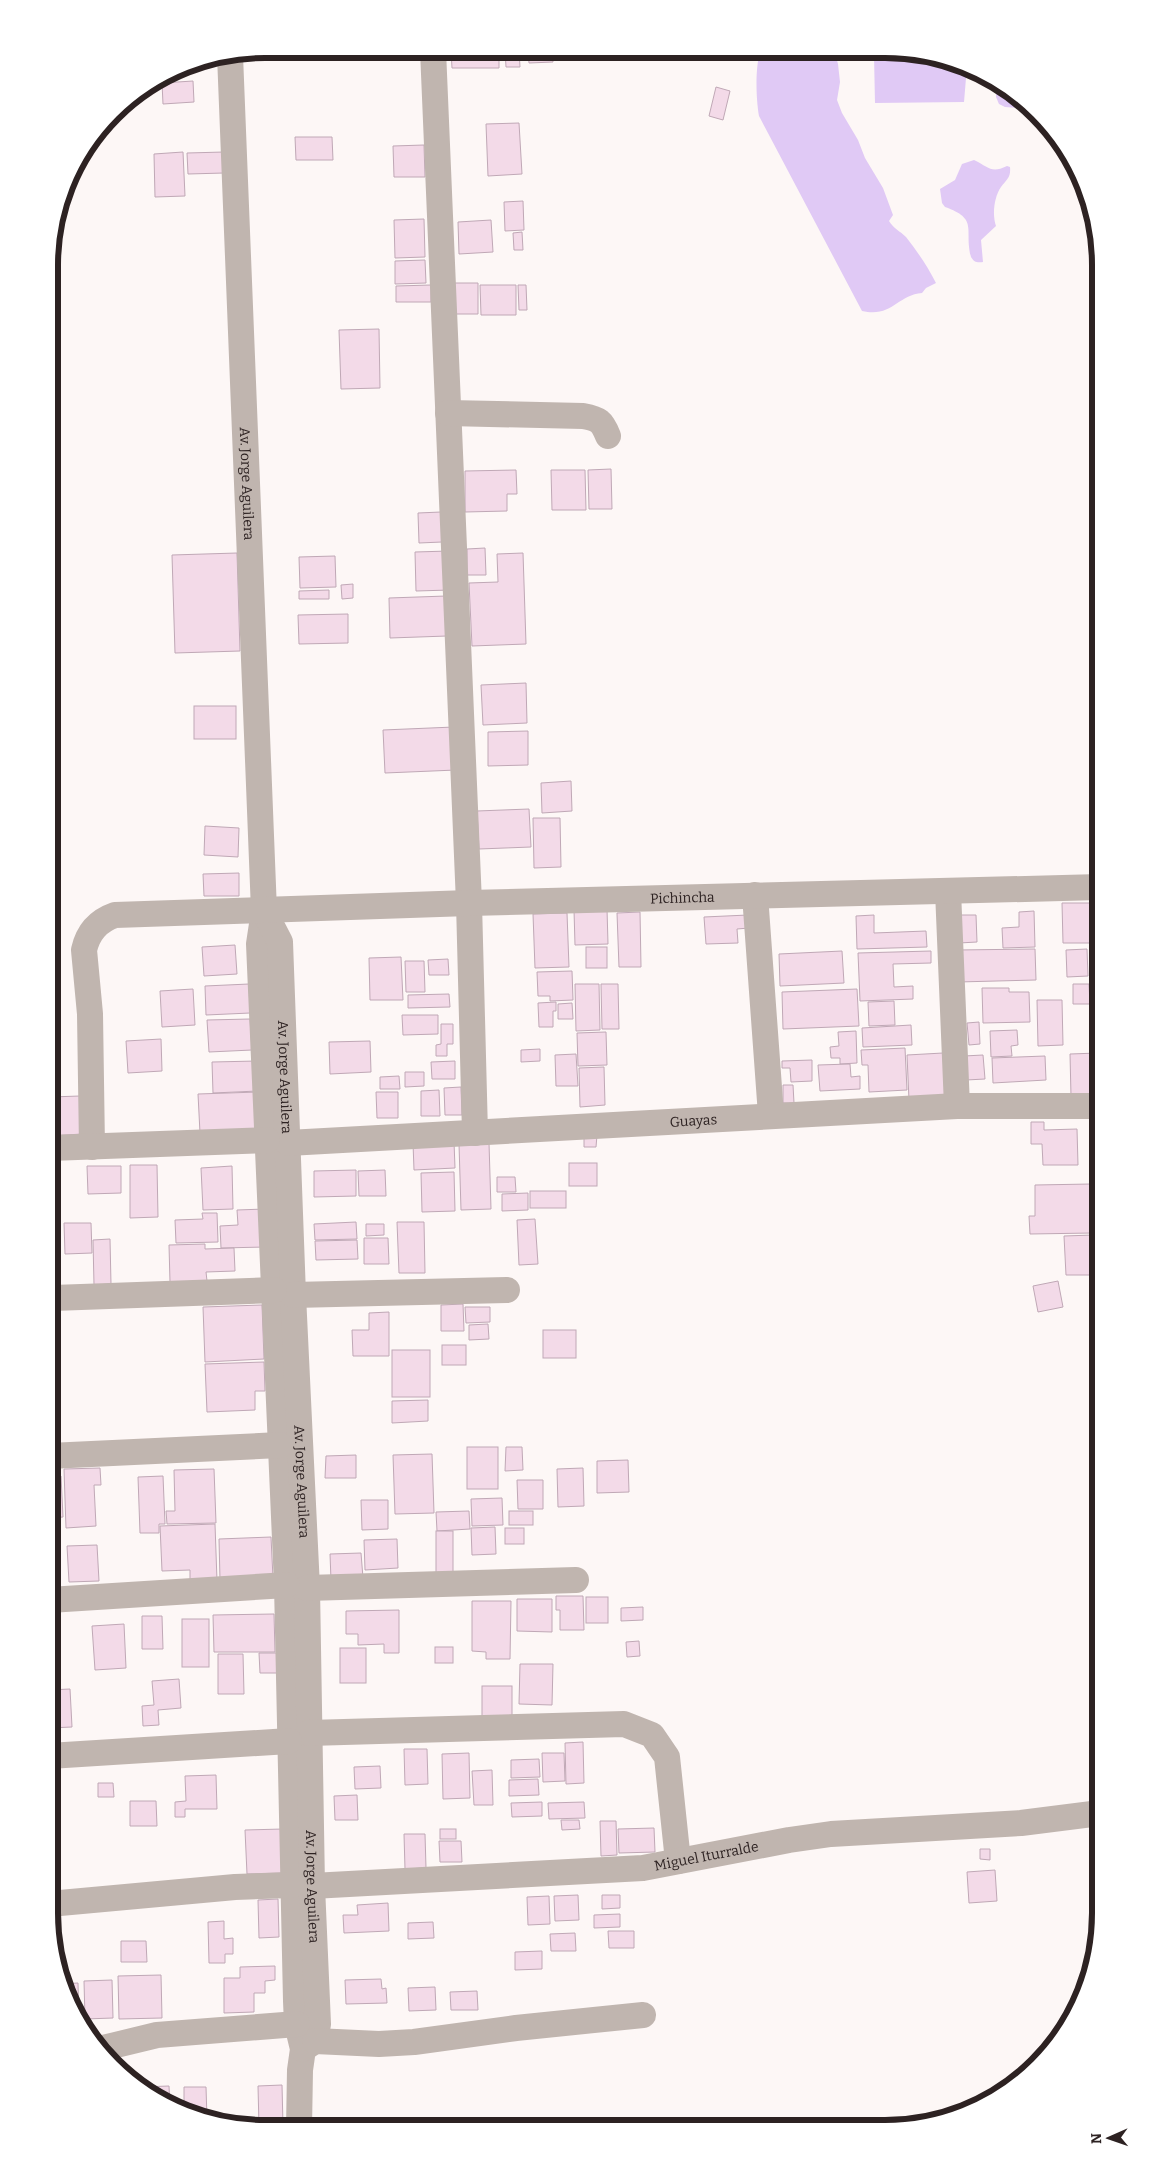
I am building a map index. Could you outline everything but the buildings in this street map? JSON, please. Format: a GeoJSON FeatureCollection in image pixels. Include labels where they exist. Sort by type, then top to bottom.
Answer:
{"type":"FeatureCollection","features":[{"type":"Feature","properties":{"kind":"street"},"geometry":{"type":"LineString","coordinates":[[433,58],[469,903],[475,1133]]}},
{"type":"Feature","properties":{"kind":"street","name":"Av. Jorge Aguilera"},"geometry":{"type":"LineString","coordinates":[[230,60],[264,910],[280,942],[277,1142],[297,1586],[302,1886],[318,2007],[318,2033],[305,2038],[300,2070],[299,2120]]}},
{"type":"Feature","properties":{"kind":"street"},"geometry":{"type":"LineString","coordinates":[[448,413],[583,416],[595,418],[603,423],[608,436]]}},
{"type":"Feature","properties":{"kind":"street","name":"Pichincha"},"geometry":{"type":"LineString","coordinates":[[92,1147],[90,1014],[84,959],[86,942],[90,933],[101,922],[115,915],[469,903],[1092,887]]}},
{"type":"Feature","properties":{"kind":"street"},"geometry":{"type":"LineString","coordinates":[[948,891],[957,1106]]}},
{"type":"Feature","properties":{"kind":"street"},"geometry":{"type":"LineString","coordinates":[[755,895],[771,1115]]}},
{"type":"Feature","properties":{"kind":"street","name":"Guayas"},"geometry":{"type":"LineString","coordinates":[[58,1148],[277,1142],[475,1133],[957,1106],[1092,1106]]}},
{"type":"Feature","properties":{"kind":"street"},"geometry":{"type":"LineString","coordinates":[[58,1298],[283,1292],[507,1290]]}},
{"type":"Feature","properties":{"kind":"street","name":"Av. Jorge Aguilera"},"geometry":{"type":"LineString","coordinates":[[283,1292],[280,1445],[297,1586]]}},
{"type":"Feature","properties":{"kind":"street"},"geometry":{"type":"LineString","coordinates":[[58,1456],[280,1445]]}},
{"type":"Feature","properties":{"kind":"street"},"geometry":{"type":"LineString","coordinates":[[58,1599],[297,1586],[576,1580]]}},
{"type":"Feature","properties":{"kind":"street"},"geometry":{"type":"LineString","coordinates":[[58,1755],[299,1737],[624,1724],[652,1735],[666,1757],[678,1861]]}},
{"type":"Feature","properties":{"kind":"street","name":"Miguel Iturralde"},"geometry":{"type":"LineString","coordinates":[[58,1903],[235,1887],[302,1886],[643,1868],[789,1840],[831,1834],[1021,1823],[1092,1814]]}},
{"type":"Feature","properties":{"kind":"street"},"geometry":{"type":"LineString","coordinates":[[106,2047],[157,2035],[305,2038],[379,2044],[414,2042],[516,2028],[643,2015]]}},
{"type":"Feature","properties":{"kind":"shaded area"},"geometry":{"type":"Polygon","coordinates":[[[759,58],[836,58],[840,82],[837,100],[842,113],[858,140],[865,158],[883,188],[893,215],[889,221],[910,242],[936,283],[926,288],[922,293],[906,298],[888,309],[872,312],[862,311],[759,116],[756,84],[759,58]]]}},
{"type":"Feature","properties":{"kind":"shaded area"},"geometry":{"type":"Polygon","coordinates":[[[874,58],[925,61],[966,74],[964,102],[875,103],[874,58]]]}},
{"type":"Feature","properties":{"kind":"shaded area"},"geometry":{"type":"Polygon","coordinates":[[[996,90],[1020,108],[1005,107],[999,104],[996,97],[996,90]]]}},
{"type":"Feature","properties":{"kind":"shaded area"},"geometry":{"type":"Polygon","coordinates":[[[974,160],[993,169],[1010,167],[1009,176],[1001,187],[995,201],[994,217],[996,226],[981,240],[983,262],[977,262],[971,257],[966,221],[956,211],[945,207],[942,203],[940,189],[955,180],[962,164],[974,160]]]}}]}
